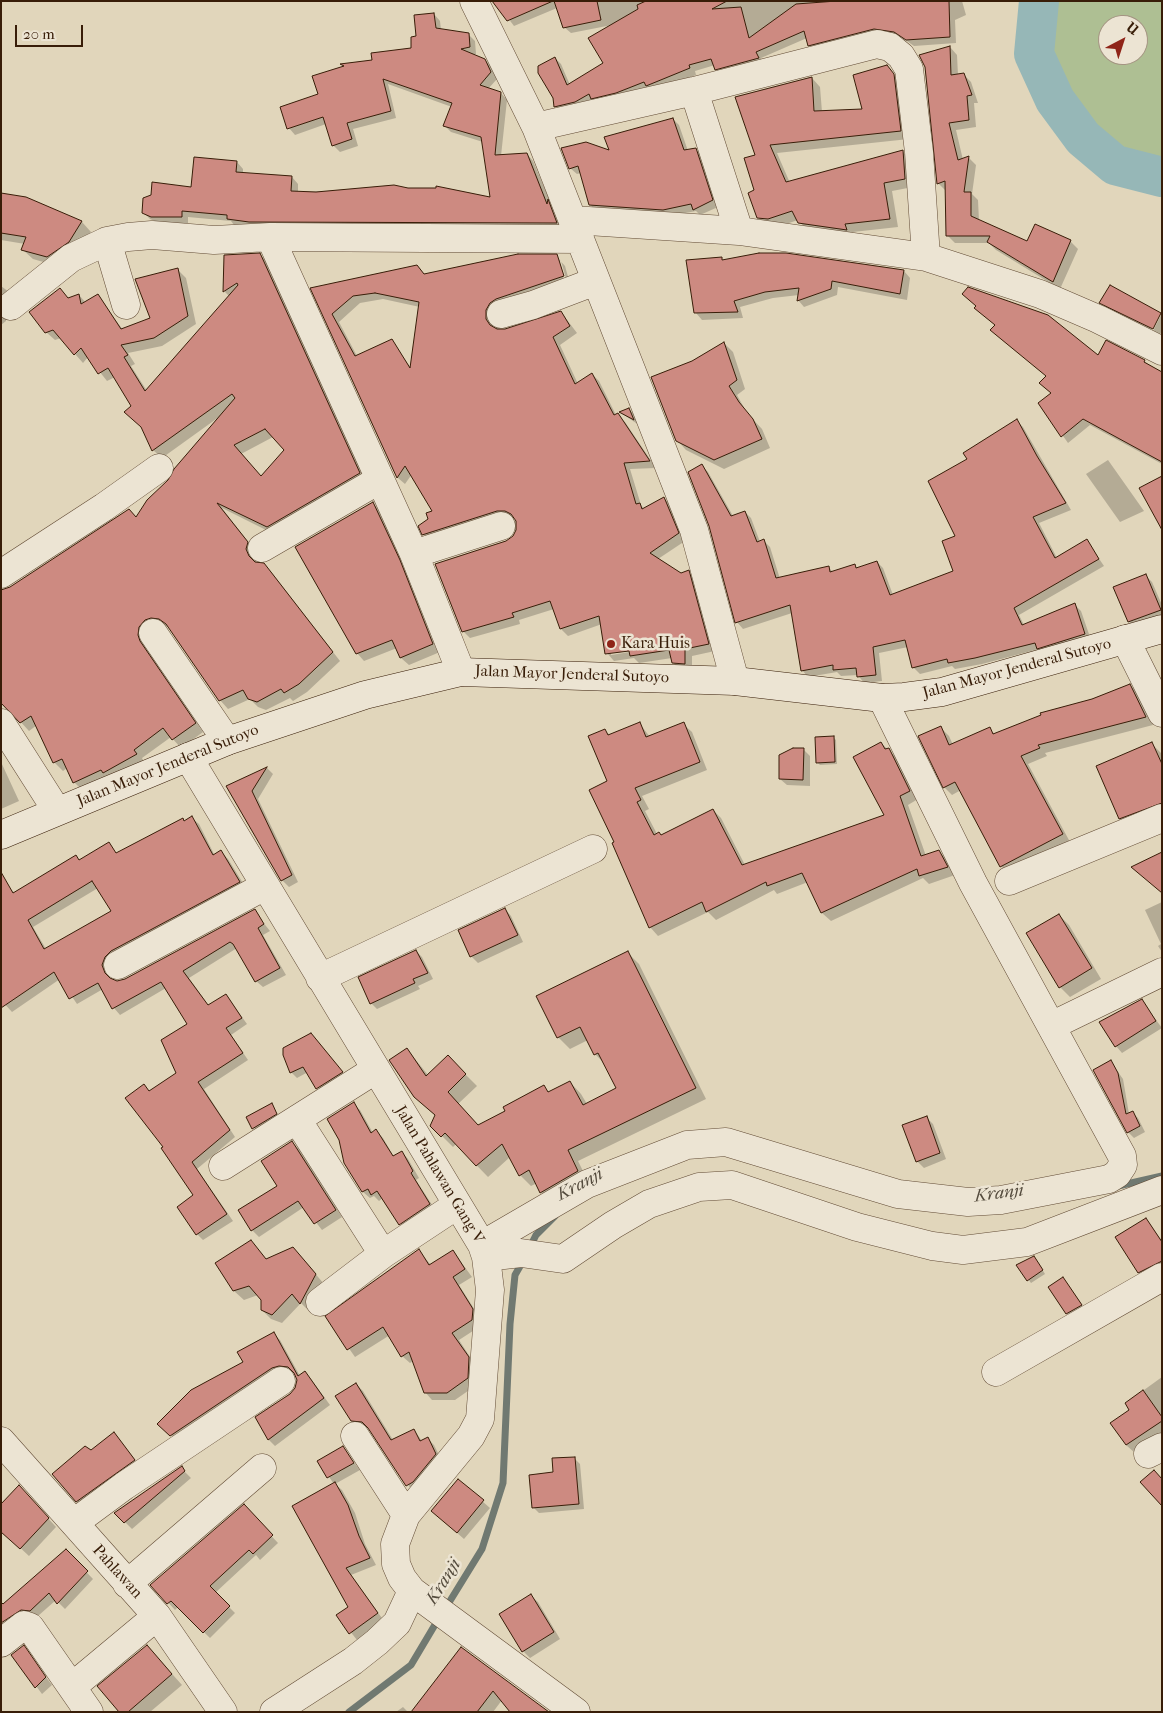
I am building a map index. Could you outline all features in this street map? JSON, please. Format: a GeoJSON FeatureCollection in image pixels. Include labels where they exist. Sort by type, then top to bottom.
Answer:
{"type":"FeatureCollection","features":[{"type":"Feature","properties":{"kind":"street"},"geometry":{"type":"LineString","coordinates":[[474,1],[536,127],[694,530],[735,681]]}},
{"type":"Feature","properties":{"kind":"street"},"geometry":{"type":"LineString","coordinates":[[536,127],[694,91],[877,44],[890,47],[901,56],[909,69],[919,152],[926,256]]}},
{"type":"Feature","properties":{"kind":"street"},"geometry":{"type":"LineString","coordinates":[[694,91],[739,231]]}},
{"type":"Feature","properties":{"kind":"street"},"geometry":{"type":"LineString","coordinates":[[12,306],[54,270],[88,249],[107,241],[152,235],[214,240],[577,230],[739,231],[926,256],[1040,294],[1098,319],[1162,351]]}},
{"type":"Feature","properties":{"kind":"street"},"geometry":{"type":"LineString","coordinates":[[270,237],[378,480],[414,554],[461,672]]}},
{"type":"Feature","properties":{"kind":"street"},"geometry":{"type":"LineString","coordinates":[[107,241],[126,305]]}},
{"type":"Feature","properties":{"kind":"street"},"geometry":{"type":"LineString","coordinates":[[501,314],[533,305],[596,281]]}},
{"type":"Feature","properties":{"kind":"street"},"geometry":{"type":"LineString","coordinates":[[1,574],[104,507],[158,468]]}},
{"type":"Feature","properties":{"kind":"street"},"geometry":{"type":"LineString","coordinates":[[262,548],[378,480]]}},
{"type":"Feature","properties":{"kind":"street"},"geometry":{"type":"LineString","coordinates":[[414,554],[501,526]]}},
{"type":"Feature","properties":{"kind":"street","name":"Jalan Mayor Jenderal Sutoyo"},"geometry":{"type":"LineString","coordinates":[[1,835],[227,741],[366,695],[461,672],[735,681],[882,698],[942,692],[1162,629]]}},
{"type":"Feature","properties":{"kind":"street"},"geometry":{"type":"LineString","coordinates":[[152,633],[227,741]]}},
{"type":"Feature","properties":{"kind":"street"},"geometry":{"type":"LineString","coordinates":[[1125,639],[1162,714]]}},
{"type":"Feature","properties":{"kind":"street"},"geometry":{"type":"LineString","coordinates":[[484,1251],[587,1184],[687,1145],[726,1142],[898,1194],[968,1202],[1002,1200],[1109,1179],[1117,1174],[1123,1165],[1122,1156],[973,882],[882,698]]}},
{"type":"Feature","properties":{"kind":"street"},"geometry":{"type":"LineString","coordinates":[[1,723],[57,811]]}},
{"type":"Feature","properties":{"kind":"street","name":"Jalan Pahlawan Gang V"},"geometry":{"type":"LineString","coordinates":[[188,757],[484,1251],[490,1290],[480,1419],[471,1436],[406,1515],[395,1544],[396,1564],[402,1578],[412,1591],[576,1712]]}},
{"type":"Feature","properties":{"kind":"street"},"geometry":{"type":"LineString","coordinates":[[1009,881],[1162,818]]}},
{"type":"Feature","properties":{"kind":"street"},"geometry":{"type":"LineString","coordinates":[[320,978],[593,849]]}},
{"type":"Feature","properties":{"kind":"street"},"geometry":{"type":"LineString","coordinates":[[118,965],[265,886]]}},
{"type":"Feature","properties":{"kind":"street"},"geometry":{"type":"LineString","coordinates":[[1051,1026],[1162,972]]}},
{"type":"Feature","properties":{"kind":"street"},"geometry":{"type":"LineString","coordinates":[[224,1166],[375,1070]]}},
{"type":"Feature","properties":{"kind":"street"},"geometry":{"type":"LineString","coordinates":[[298,1120],[383,1254]]}},
{"type":"Feature","properties":{"kind":"street"},"geometry":{"type":"LineString","coordinates":[[484,1251],[521,1252],[563,1259],[613,1225],[649,1204],[699,1187],[732,1185],[857,1226],[932,1246],[963,1250],[1027,1242],[1161,1193]]}},
{"type":"Feature","properties":{"kind":"street"},"geometry":{"type":"LineString","coordinates":[[320,1302],[383,1254],[457,1205]]}},
{"type":"Feature","properties":{"kind":"street"},"geometry":{"type":"LineString","coordinates":[[996,1372],[1162,1277]]}},
{"type":"Feature","properties":{"kind":"street"},"geometry":{"type":"LineString","coordinates":[[74,1523],[124,1486],[280,1381]]}},
{"type":"Feature","properties":{"kind":"street"},"geometry":{"type":"LineString","coordinates":[[355,1436],[406,1515]]}},
{"type":"Feature","properties":{"kind":"street","name":"Pahlawan"},"geometry":{"type":"LineString","coordinates":[[1,1441],[157,1616],[223,1712]]}},
{"type":"Feature","properties":{"kind":"street"},"geometry":{"type":"LineString","coordinates":[[127,1584],[262,1468]]}},
{"type":"Feature","properties":{"kind":"street"},"geometry":{"type":"LineString","coordinates":[[274,1712],[353,1661],[377,1642],[397,1623],[412,1591]]}},
{"type":"Feature","properties":{"kind":"street"},"geometry":{"type":"LineString","coordinates":[[73,1686],[157,1616]]}},
{"type":"Feature","properties":{"kind":"street"},"geometry":{"type":"LineString","coordinates":[[1,1644],[17,1629],[27,1625],[73,1686],[89,1712]]}},
{"type":"Feature","properties":{"kind":"green space"},"geometry":{"type":"Polygon","coordinates":[[[1039,1],[1162,1],[1162,177],[1115,165],[1083,138],[1055,100],[1034,54],[1039,1]]]}},
{"type":"Feature","properties":{"kind":"building"},"geometry":{"type":"Polygon","coordinates":[[[492,1],[553,1],[507,21],[492,1]]]}},
{"type":"Feature","properties":{"kind":"building"},"geometry":{"type":"Polygon","coordinates":[[[554,1],[597,1],[601,20],[563,28],[554,1]]]}},
{"type":"Feature","properties":{"kind":"building"},"geometry":{"type":"Polygon","coordinates":[[[646,1],[727,1],[712,9],[741,7],[749,38],[796,4],[837,1],[949,1],[950,37],[906,40],[894,32],[874,29],[808,46],[804,31],[756,52],[759,58],[715,70],[711,59],[689,65],[690,68],[646,86],[644,82],[616,93],[591,99],[589,94],[575,102],[554,107],[553,98],[538,73],[538,66],[555,57],[567,85],[603,63],[588,38],[638,9],[637,5],[646,1]]]}},
{"type":"Feature","properties":{"kind":"building"},"geometry":{"type":"Polygon","coordinates":[[[434,13],[436,28],[469,33],[470,47],[461,49],[485,59],[491,72],[480,85],[501,92],[495,155],[527,153],[547,204],[548,199],[557,223],[249,222],[227,219],[227,215],[182,211],[182,217],[151,217],[142,213],[143,198],[151,195],[152,182],[191,187],[194,157],[237,161],[236,172],[292,176],[291,191],[316,192],[394,185],[408,188],[436,188],[436,186],[490,197],[481,137],[443,126],[452,103],[383,79],[391,111],[347,123],[352,139],[332,146],[323,117],[287,129],[280,107],[318,94],[312,76],[344,66],[340,64],[372,60],[371,53],[411,48],[411,37],[416,36],[414,15],[434,13]]]}},
{"type":"Feature","properties":{"kind":"building"},"geometry":{"type":"Polygon","coordinates":[[[950,46],[951,75],[964,73],[972,95],[967,96],[969,120],[949,123],[958,160],[969,156],[964,192],[971,192],[971,216],[1027,241],[1035,224],[1071,240],[1053,282],[987,242],[990,236],[946,236],[945,181],[937,184],[925,67],[919,55],[950,46]]]}},
{"type":"Feature","properties":{"kind":"building"},"geometry":{"type":"Polygon","coordinates":[[[887,65],[894,74],[901,131],[770,145],[786,182],[903,150],[905,179],[884,183],[890,219],[845,224],[847,230],[798,223],[792,211],[768,219],[757,218],[748,193],[754,190],[744,158],[755,155],[735,97],[812,77],[814,111],[862,109],[853,75],[887,65]]]}},
{"type":"Feature","properties":{"kind":"building"},"geometry":{"type":"Polygon","coordinates":[[[673,118],[684,150],[696,148],[713,200],[693,210],[691,204],[663,210],[589,205],[578,166],[569,169],[561,148],[586,142],[609,150],[604,137],[673,118]]]}},
{"type":"Feature","properties":{"kind":"building"},"geometry":{"type":"Polygon","coordinates":[[[1,193],[26,197],[82,221],[69,242],[47,257],[21,250],[26,237],[1,233],[1,193]]]}},
{"type":"Feature","properties":{"kind":"building"},"geometry":{"type":"Polygon","coordinates":[[[260,253],[360,473],[267,527],[217,503],[248,542],[246,549],[249,556],[255,562],[264,563],[333,652],[299,684],[284,693],[281,689],[257,702],[248,699],[243,690],[219,701],[166,624],[159,619],[151,618],[145,620],[139,627],[138,635],[140,641],[196,723],[172,740],[163,728],[134,750],[137,754],[103,773],[101,770],[73,783],[62,759],[53,763],[31,716],[20,723],[1,703],[1,590],[10,587],[129,509],[136,517],[147,500],[168,480],[174,469],[235,398],[232,394],[152,451],[141,427],[124,412],[131,406],[108,368],[98,374],[81,348],[74,355],[53,330],[45,333],[29,312],[60,288],[68,298],[79,294],[81,304],[98,294],[121,329],[150,318],[135,279],[178,268],[188,316],[154,338],[121,345],[128,355],[124,357],[145,391],[238,285],[237,283],[223,292],[224,255],[260,253]],[[265,429],[234,445],[261,476],[284,450],[265,429]]]}},
{"type":"Feature","properties":{"kind":"building"},"geometry":{"type":"Polygon","coordinates":[[[759,253],[786,253],[904,270],[900,294],[832,281],[831,289],[797,301],[799,288],[765,292],[734,301],[738,312],[694,313],[686,260],[722,257],[722,260],[759,253]]]}},
{"type":"Feature","properties":{"kind":"building"},"geometry":{"type":"Polygon","coordinates":[[[518,254],[557,254],[564,276],[496,299],[490,303],[486,310],[486,319],[490,325],[497,329],[505,329],[561,311],[570,326],[553,337],[575,384],[592,373],[614,415],[618,413],[650,461],[624,463],[636,504],[640,503],[642,509],[664,497],[679,533],[650,553],[681,573],[689,570],[709,644],[685,649],[685,664],[672,663],[669,650],[630,656],[629,651],[605,654],[599,616],[560,629],[550,601],[512,613],[514,617],[462,632],[435,564],[506,541],[513,536],[516,530],[516,521],[511,514],[505,511],[497,511],[422,535],[418,526],[428,519],[426,513],[432,511],[405,466],[397,478],[310,288],[417,265],[424,274],[518,254]],[[375,293],[353,296],[332,314],[355,356],[392,339],[410,368],[419,302],[375,293]]]}},
{"type":"Feature","properties":{"kind":"building"},"geometry":{"type":"Polygon","coordinates":[[[1110,285],[1161,313],[1153,329],[1099,303],[1110,285]]]}},
{"type":"Feature","properties":{"kind":"building"},"geometry":{"type":"Polygon","coordinates":[[[968,287],[1048,315],[1098,355],[1106,340],[1145,360],[1144,362],[1162,372],[1162,462],[1083,419],[1061,437],[1038,403],[1051,393],[1039,383],[1046,376],[990,330],[995,325],[974,308],[976,306],[962,294],[968,287]]]}},
{"type":"Feature","properties":{"kind":"building"},"geometry":{"type":"Polygon","coordinates":[[[724,342],[737,380],[729,386],[753,419],[762,439],[714,460],[676,441],[651,377],[692,361],[724,342]]]}},
{"type":"Feature","properties":{"kind":"building"},"geometry":{"type":"Polygon","coordinates":[[[629,408],[634,420],[619,412],[629,408]]]}},
{"type":"Feature","properties":{"kind":"building"},"geometry":{"type":"Polygon","coordinates":[[[1017,419],[1066,503],[1033,517],[1055,558],[1087,539],[1099,559],[1014,608],[1022,625],[1075,603],[1085,634],[1037,649],[1035,643],[975,658],[948,663],[947,659],[912,668],[905,640],[873,647],[876,675],[857,677],[856,668],[833,670],[833,665],[801,671],[790,605],[735,623],[709,526],[688,472],[702,464],[731,516],[745,511],[757,542],[764,539],[776,578],[829,566],[830,572],[855,564],[856,568],[877,561],[890,595],[953,571],[942,541],[955,536],[928,481],[967,459],[963,453],[1017,419]]]}},
{"type":"Feature","properties":{"kind":"building"},"geometry":{"type":"Polygon","coordinates":[[[1162,476],[1162,530],[1139,488],[1162,476]]]}},
{"type":"Feature","properties":{"kind":"building"},"geometry":{"type":"Polygon","coordinates":[[[373,502],[400,560],[433,644],[400,658],[392,640],[356,654],[295,547],[373,502]]]}},
{"type":"Feature","properties":{"kind":"building"},"geometry":{"type":"Polygon","coordinates":[[[1146,574],[1161,610],[1128,622],[1113,587],[1146,574]]]}},
{"type":"Feature","properties":{"kind":"building"},"geometry":{"type":"Polygon","coordinates":[[[1130,684],[1146,717],[1038,745],[1040,748],[1021,756],[1063,834],[1000,867],[955,782],[943,788],[918,736],[941,726],[949,745],[990,727],[993,734],[1041,715],[1040,713],[1092,699],[1130,684]]]}},
{"type":"Feature","properties":{"kind":"building"},"geometry":{"type":"Polygon","coordinates":[[[640,722],[646,737],[684,722],[700,762],[635,788],[641,800],[637,802],[654,835],[659,832],[661,835],[713,809],[742,865],[884,815],[853,757],[881,742],[885,749],[889,748],[910,791],[900,796],[921,856],[939,850],[948,867],[919,876],[917,869],[821,913],[802,873],[767,886],[766,882],[706,912],[702,902],[649,928],[612,843],[614,842],[589,790],[607,781],[588,736],[605,729],[608,735],[640,722]]]}},
{"type":"Feature","properties":{"kind":"building"},"geometry":{"type":"Polygon","coordinates":[[[834,736],[835,762],[816,763],[815,737],[834,736]]]}},
{"type":"Feature","properties":{"kind":"building"},"geometry":{"type":"Polygon","coordinates":[[[1152,742],[1162,764],[1162,803],[1119,819],[1096,766],[1152,742]]]}},
{"type":"Feature","properties":{"kind":"building"},"geometry":{"type":"Polygon","coordinates":[[[793,748],[804,748],[803,780],[779,779],[779,755],[793,748]]]}},
{"type":"Feature","properties":{"kind":"building"},"geometry":{"type":"Polygon","coordinates":[[[267,767],[252,791],[292,875],[281,881],[226,786],[267,767]]]}},
{"type":"Feature","properties":{"kind":"building"},"geometry":{"type":"Polygon","coordinates":[[[192,816],[213,855],[221,850],[240,882],[111,951],[105,957],[102,965],[105,973],[117,981],[125,979],[255,909],[264,924],[258,928],[280,968],[255,982],[230,942],[183,971],[208,1005],[226,994],[242,1018],[226,1028],[243,1053],[198,1082],[230,1130],[192,1162],[227,1214],[196,1235],[177,1207],[193,1195],[161,1148],[163,1147],[125,1098],[144,1084],[149,1091],[176,1073],[161,1040],[187,1024],[161,982],[112,1009],[98,983],[69,999],[54,972],[1,1008],[1,872],[13,893],[76,855],[79,860],[109,842],[116,853],[183,818],[184,821],[192,816]],[[92,881],[28,920],[44,949],[111,911],[92,881]]]}},
{"type":"Feature","properties":{"kind":"building"},"geometry":{"type":"Polygon","coordinates":[[[1162,852],[1162,893],[1131,867],[1162,852]]]}},
{"type":"Feature","properties":{"kind":"building"},"geometry":{"type":"Polygon","coordinates":[[[505,908],[518,935],[470,957],[458,930],[505,908]]]}},
{"type":"Feature","properties":{"kind":"building"},"geometry":{"type":"Polygon","coordinates":[[[1059,914],[1092,968],[1059,988],[1026,933],[1059,914]]]}},
{"type":"Feature","properties":{"kind":"building"},"geometry":{"type":"Polygon","coordinates":[[[416,950],[428,973],[413,979],[415,983],[370,1004],[358,977],[416,950]]]}},
{"type":"Feature","properties":{"kind":"building"},"geometry":{"type":"Polygon","coordinates":[[[628,951],[696,1088],[568,1150],[578,1171],[540,1193],[529,1170],[519,1176],[502,1144],[476,1166],[445,1133],[441,1137],[430,1126],[435,1115],[414,1097],[389,1060],[407,1048],[426,1076],[448,1055],[466,1074],[448,1092],[478,1125],[505,1111],[503,1107],[544,1085],[548,1092],[570,1081],[583,1105],[616,1088],[598,1053],[594,1055],[580,1027],[557,1038],[536,996],[628,951]]]}},
{"type":"Feature","properties":{"kind":"building"},"geometry":{"type":"Polygon","coordinates":[[[1142,999],[1156,1021],[1115,1047],[1099,1022],[1142,999]]]}},
{"type":"Feature","properties":{"kind":"building"},"geometry":{"type":"Polygon","coordinates":[[[311,1033],[343,1072],[316,1089],[303,1067],[290,1073],[283,1055],[283,1048],[311,1033]]]}},
{"type":"Feature","properties":{"kind":"building"},"geometry":{"type":"Polygon","coordinates":[[[1111,1060],[1118,1073],[1126,1114],[1133,1111],[1140,1126],[1127,1133],[1093,1070],[1111,1060]]]}},
{"type":"Feature","properties":{"kind":"building"},"geometry":{"type":"Polygon","coordinates":[[[354,1102],[371,1133],[376,1129],[393,1156],[402,1151],[413,1171],[411,1173],[430,1204],[399,1225],[377,1191],[371,1195],[368,1189],[362,1192],[344,1163],[339,1140],[327,1119],[354,1102]]]}},
{"type":"Feature","properties":{"kind":"building"},"geometry":{"type":"Polygon","coordinates":[[[272,1103],[277,1114],[252,1129],[246,1117],[272,1103]]]}},
{"type":"Feature","properties":{"kind":"building"},"geometry":{"type":"Polygon","coordinates":[[[927,1116],[940,1153],[916,1162],[902,1125],[927,1116]]]}},
{"type":"Feature","properties":{"kind":"building"},"geometry":{"type":"Polygon","coordinates":[[[292,1141],[336,1210],[314,1224],[298,1201],[251,1231],[238,1210],[277,1186],[261,1161],[292,1141]]]}},
{"type":"Feature","properties":{"kind":"building"},"geometry":{"type":"Polygon","coordinates":[[[1146,1218],[1162,1242],[1162,1261],[1138,1273],[1115,1237],[1146,1218]]]}},
{"type":"Feature","properties":{"kind":"building"},"geometry":{"type":"Polygon","coordinates":[[[251,1240],[266,1259],[293,1247],[316,1274],[300,1304],[292,1294],[272,1315],[261,1310],[261,1300],[249,1286],[233,1291],[215,1263],[251,1240]]]}},
{"type":"Feature","properties":{"kind":"building"},"geometry":{"type":"Polygon","coordinates":[[[419,1249],[429,1265],[453,1250],[465,1269],[453,1277],[473,1309],[472,1320],[452,1333],[469,1357],[468,1378],[447,1393],[424,1393],[409,1352],[401,1357],[383,1327],[347,1350],[325,1316],[419,1249]]]}},
{"type":"Feature","properties":{"kind":"building"},"geometry":{"type":"Polygon","coordinates":[[[1034,1256],[1043,1270],[1027,1281],[1016,1265],[1034,1256]]]}},
{"type":"Feature","properties":{"kind":"building"},"geometry":{"type":"Polygon","coordinates":[[[1063,1277],[1082,1305],[1066,1314],[1048,1287],[1063,1277]]]}},
{"type":"Feature","properties":{"kind":"building"},"geometry":{"type":"Polygon","coordinates":[[[274,1332],[298,1376],[305,1371],[324,1398],[268,1440],[255,1417],[290,1394],[295,1388],[297,1380],[294,1373],[288,1367],[279,1366],[272,1368],[170,1436],[157,1424],[191,1390],[243,1362],[237,1352],[274,1332]]]}},
{"type":"Feature","properties":{"kind":"building"},"geometry":{"type":"Polygon","coordinates":[[[356,1383],[391,1440],[414,1429],[420,1441],[428,1437],[436,1454],[413,1482],[406,1486],[368,1428],[362,1422],[351,1421],[335,1396],[356,1383]]]}},
{"type":"Feature","properties":{"kind":"building"},"geometry":{"type":"Polygon","coordinates":[[[1143,1390],[1162,1417],[1162,1421],[1126,1445],[1110,1423],[1129,1410],[1125,1403],[1143,1390]]]}},
{"type":"Feature","properties":{"kind":"building"},"geometry":{"type":"Polygon","coordinates":[[[114,1432],[135,1460],[76,1502],[52,1474],[85,1446],[91,1450],[114,1432]]]}},
{"type":"Feature","properties":{"kind":"building"},"geometry":{"type":"Polygon","coordinates":[[[343,1446],[354,1463],[327,1478],[317,1461],[343,1446]]]}},
{"type":"Feature","properties":{"kind":"building"},"geometry":{"type":"Polygon","coordinates":[[[575,1457],[579,1504],[532,1508],[529,1475],[553,1472],[552,1458],[575,1457]]]}},
{"type":"Feature","properties":{"kind":"building"},"geometry":{"type":"Polygon","coordinates":[[[182,1466],[185,1471],[124,1523],[114,1513],[182,1466]]]}},
{"type":"Feature","properties":{"kind":"building"},"geometry":{"type":"Polygon","coordinates":[[[1154,1470],[1162,1479],[1162,1506],[1140,1482],[1154,1470]]]}},
{"type":"Feature","properties":{"kind":"building"},"geometry":{"type":"Polygon","coordinates":[[[458,1479],[484,1500],[457,1533],[431,1511],[458,1479]]]}},
{"type":"Feature","properties":{"kind":"building"},"geometry":{"type":"Polygon","coordinates":[[[335,1482],[348,1505],[359,1536],[370,1558],[346,1568],[378,1613],[349,1634],[336,1615],[348,1607],[292,1506],[335,1482]]]}},
{"type":"Feature","properties":{"kind":"building"},"geometry":{"type":"Polygon","coordinates":[[[19,1485],[49,1518],[20,1549],[1,1532],[1,1504],[19,1485]]]}},
{"type":"Feature","properties":{"kind":"building"},"geometry":{"type":"Polygon","coordinates":[[[244,1504],[273,1535],[253,1554],[249,1550],[210,1586],[230,1606],[203,1633],[171,1601],[167,1604],[150,1585],[244,1504]]]}},
{"type":"Feature","properties":{"kind":"building"},"geometry":{"type":"Polygon","coordinates":[[[66,1549],[88,1571],[57,1604],[49,1593],[30,1611],[21,1610],[1,1623],[1,1602],[3,1604],[66,1549]]]}},
{"type":"Feature","properties":{"kind":"building"},"geometry":{"type":"Polygon","coordinates":[[[531,1594],[554,1632],[522,1652],[499,1614],[531,1594]]]}},
{"type":"Feature","properties":{"kind":"building"},"geometry":{"type":"Polygon","coordinates":[[[24,1645],[46,1677],[35,1688],[11,1655],[24,1645]]]}},
{"type":"Feature","properties":{"kind":"building"},"geometry":{"type":"Polygon","coordinates":[[[147,1645],[172,1674],[128,1712],[119,1712],[97,1686],[147,1645]]]}},
{"type":"Feature","properties":{"kind":"building"},"geometry":{"type":"Polygon","coordinates":[[[461,1647],[549,1712],[510,1712],[493,1691],[477,1712],[411,1712],[461,1647]]]}},
{"type":"Feature","properties":{"kind":"waterway"},"geometry":{"type":"LineString","coordinates":[[1039,1],[1034,54],[1055,100],[1083,138],[1115,165],[1162,177]]}},
{"type":"Feature","properties":{"kind":"waterway","name":"Kranji"},"geometry":{"type":"LineString","coordinates":[[1118,1186],[1162,1176]]}},
{"type":"Feature","properties":{"kind":"waterway","name":"Kranji"},"geometry":{"type":"LineString","coordinates":[[529,1249],[536,1235],[555,1216]]}},
{"type":"Feature","properties":{"kind":"waterway","name":"Kranji"},"geometry":{"type":"LineString","coordinates":[[445,1609],[482,1549],[503,1483],[510,1324],[515,1275],[523,1261]]}},
{"type":"Feature","properties":{"kind":"waterway","name":"Kranji"},"geometry":{"type":"LineString","coordinates":[[349,1712],[411,1665],[439,1618]]}},
{"type":"Feature","properties":{"kind":"place","name":"Kara Huis"},"geometry":{"type":"Point","coordinates":[611,644]}}]}
